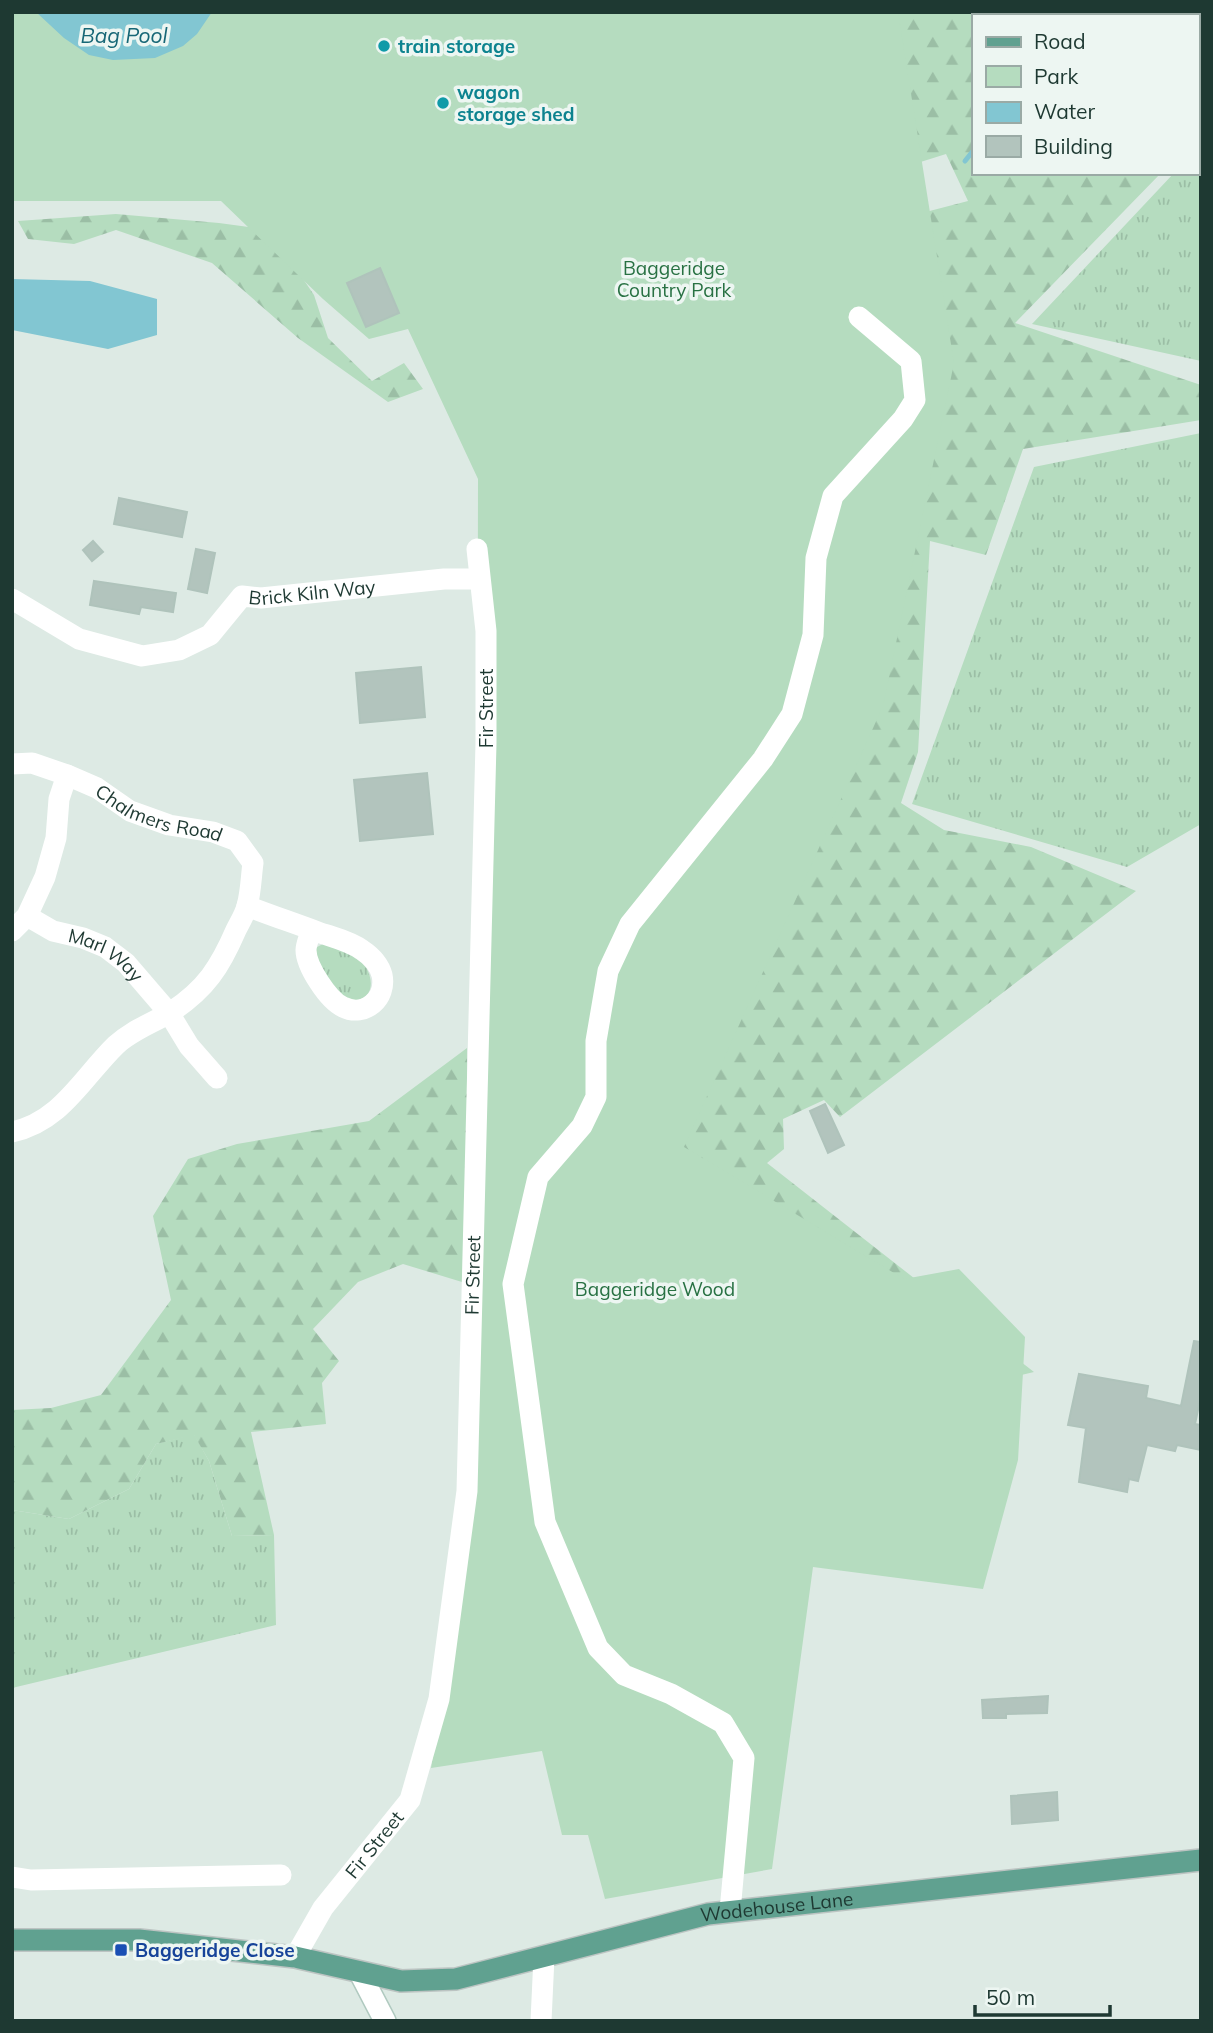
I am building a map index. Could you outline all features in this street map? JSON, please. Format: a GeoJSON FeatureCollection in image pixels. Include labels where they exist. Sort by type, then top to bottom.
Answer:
{"type":"FeatureCollection","features":[{"type":"Feature","properties":{"kind":"main road","name":"Wodehouse Lane"},"geometry":{"type":"LineString","coordinates":[[12,1940],[139,1940],[295,1957],[401,1981],[456,1979],[708,1914],[1201,1860]]}},
{"type":"Feature","properties":{"kind":"street"},"geometry":{"type":"LineString","coordinates":[[730,1911],[744,1758],[723,1723],[671,1694],[624,1675],[598,1648],[545,1522],[513,1284],[538,1177],[582,1126],[596,1097],[596,1041],[608,971],[630,924],[763,759],[792,714],[813,635],[816,558],[834,496],[915,401],[911,361],[859,317]]}},
{"type":"Feature","properties":{"kind":"street","name":"Fir Street"},"geometry":{"type":"LineString","coordinates":[[295,1957],[323,1908],[410,1800],[439,1699],[467,1492],[486,743],[486,631],[477,549]]}},
{"type":"Feature","properties":{"kind":"street","name":"Brick Kiln Way"},"geometry":{"type":"LineString","coordinates":[[12,599],[79,639],[142,656],[179,650],[210,635],[242,596],[261,598],[444,579],[480,579]]}},
{"type":"Feature","properties":{"kind":"street","name":"Chalmers Road"},"geometry":{"type":"LineString","coordinates":[[12,764],[32,763],[97,788],[130,810],[159,822],[213,832],[237,841],[253,863],[247,906],[222,962],[197,993],[119,1042],[50,1116],[24,1130],[12,1132]]}},
{"type":"Feature","properties":{"kind":"street"},"geometry":{"type":"LineString","coordinates":[[12,931],[27,916],[45,877],[56,838],[60,799],[67,775]]}},
{"type":"Feature","properties":{"kind":"street"},"geometry":{"type":"LineString","coordinates":[[247,906],[312,929]]}},
{"type":"Feature","properties":{"kind":"street","name":"Marl Way"},"geometry":{"type":"LineString","coordinates":[[27,916],[52,931],[83,938],[105,947],[126,963],[169,1013],[190,1046],[217,1078]]}},
{"type":"Feature","properties":{"kind":"street"},"geometry":{"type":"LineString","coordinates":[[12,1877],[30,1880],[281,1875]]}},
{"type":"Feature","properties":{"kind":"street"},"geometry":{"type":"LineString","coordinates":[[541,2021],[544,1957]]}},
{"type":"Feature","properties":{"kind":"street"},"geometry":{"type":"LineString","coordinates":[[360,1973],[385,2021]]}},
{"type":"Feature","properties":{"kind":"green space","name":"Baggeridge Country Park"},"geometry":{"type":"Polygon","coordinates":[[[12,12],[898,12],[954,363],[883,706],[684,1147],[904,1279],[959,1269],[1025,1337],[1018,1460],[983,1589],[813,1567],[772,1869],[605,1899],[588,1835],[562,1835],[542,1751],[431,1768],[476,1491],[478,479],[408,329],[369,339],[323,299],[221,201],[12,201],[12,12]]]}},
{"type":"Feature","properties":{"kind":"green space","name":"Baggeridge Wood"},"geometry":{"type":"Polygon","coordinates":[[[823,12],[1014,12],[972,14],[972,175],[1159,175],[1015,323],[1201,385],[1201,420],[1023,449],[986,555],[930,541],[918,752],[901,803],[944,830],[1031,847],[1136,891],[840,1117],[824,1100],[783,1119],[784,1149],[767,1163],[1034,1372],[483,1500],[895,220],[968,201],[946,154],[876,176],[823,12]]]}},
{"type":"Feature","properties":{"kind":"green space"},"geometry":{"type":"Polygon","coordinates":[[[1201,12],[1201,132],[1199,134],[1199,14],[1068,14],[1201,12]]]}},
{"type":"Feature","properties":{"kind":"green space"},"geometry":{"type":"Polygon","coordinates":[[[1201,145],[1201,361],[1032,324],[1172,175],[1199,175],[1201,145]]]}},
{"type":"Feature","properties":{"kind":"green space"},"geometry":{"type":"Polygon","coordinates":[[[116,214],[270,230],[314,295],[328,338],[372,381],[404,363],[423,389],[388,402],[298,338],[212,263],[116,230],[74,244],[28,239],[18,221],[116,214]]]}},
{"type":"Feature","properties":{"kind":"green space"},"geometry":{"type":"Polygon","coordinates":[[[1201,433],[1201,824],[1127,867],[912,804],[1034,467],[1201,433]]]}},
{"type":"Feature","properties":{"kind":"green space"},"geometry":{"type":"Polygon","coordinates":[[[323,944],[347,950],[362,961],[371,986],[364,998],[344,1000],[314,960],[315,948],[323,944]]]}},
{"type":"Feature","properties":{"kind":"green space"},"geometry":{"type":"Polygon","coordinates":[[[467,1048],[468,1272],[462,1282],[403,1264],[358,1282],[313,1329],[339,1361],[322,1383],[326,1424],[251,1432],[274,1535],[232,1536],[209,1461],[194,1435],[156,1444],[129,1489],[69,1519],[12,1510],[12,1410],[51,1408],[101,1395],[171,1300],[153,1216],[188,1159],[237,1144],[369,1121],[467,1048]]]}},
{"type":"Feature","properties":{"kind":"green space"},"geometry":{"type":"Polygon","coordinates":[[[194,1434],[209,1461],[232,1536],[274,1535],[276,1625],[12,1688],[12,1510],[69,1519],[129,1489],[156,1444],[194,1434]]]}},
{"type":"Feature","properties":{"kind":"water","name":"Bag Pool"},"geometry":{"type":"Polygon","coordinates":[[[36,12],[212,12],[197,34],[183,46],[155,58],[113,60],[89,55],[64,38],[36,12]]]}},
{"type":"Feature","properties":{"kind":"water"},"geometry":{"type":"Polygon","coordinates":[[[12,279],[90,281],[157,299],[157,335],[108,349],[12,330],[12,279]]]}},
{"type":"Feature","properties":{"kind":"building"},"geometry":{"type":"Polygon","coordinates":[[[380,268],[399,313],[366,327],[347,283],[380,268]]]}},
{"type":"Feature","properties":{"kind":"building"},"geometry":{"type":"Polygon","coordinates":[[[119,498],[187,512],[182,537],[114,524],[119,498]]]}},
{"type":"Feature","properties":{"kind":"building"},"geometry":{"type":"Polygon","coordinates":[[[93,541],[103,552],[92,561],[83,550],[93,541]]]}},
{"type":"Feature","properties":{"kind":"building"},"geometry":{"type":"Polygon","coordinates":[[[196,549],[215,553],[207,593],[188,589],[196,549]]]}},
{"type":"Feature","properties":{"kind":"building"},"geometry":{"type":"Polygon","coordinates":[[[94,581],[176,593],[173,612],[141,607],[139,614],[90,605],[94,581]]]}},
{"type":"Feature","properties":{"kind":"building"},"geometry":{"type":"Polygon","coordinates":[[[421,667],[425,717],[360,723],[356,673],[421,667]]]}},
{"type":"Feature","properties":{"kind":"building"},"geometry":{"type":"Polygon","coordinates":[[[427,773],[433,834],[360,841],[354,780],[427,773]]]}},
{"type":"Feature","properties":{"kind":"building"},"geometry":{"type":"Polygon","coordinates":[[[825,1104],[844,1145],[828,1153],[810,1111],[825,1104]]]}},
{"type":"Feature","properties":{"kind":"building"},"geometry":{"type":"Polygon","coordinates":[[[1194,1341],[1201,1342],[1201,1396],[1195,1424],[1201,1425],[1201,1450],[1177,1445],[1175,1451],[1147,1445],[1138,1481],[1129,1479],[1127,1492],[1079,1482],[1086,1428],[1068,1425],[1079,1374],[1148,1386],[1146,1398],[1181,1406],[1194,1341]]]}},
{"type":"Feature","properties":{"kind":"building"},"geometry":{"type":"Polygon","coordinates":[[[1048,1696],[1047,1713],[1006,1714],[1006,1718],[983,1718],[982,1700],[1048,1696]]]}},
{"type":"Feature","properties":{"kind":"building"},"geometry":{"type":"Polygon","coordinates":[[[1057,1792],[1058,1820],[1012,1824],[1011,1796],[1057,1792]]]}},
{"type":"Feature","properties":{"kind":"waterway"},"geometry":{"type":"LineString","coordinates":[[965,161],[972,152]]}},
{"type":"Feature","properties":{"kind":"place","name":"train storage"},"geometry":{"type":"Point","coordinates":[384,46]}},
{"type":"Feature","properties":{"kind":"place","name":"wagon storage shed"},"geometry":{"type":"Point","coordinates":[443,103]}},
{"type":"Feature","properties":{"kind":"place","name":"Baggeridge Close"},"geometry":{"type":"Point","coordinates":[121,1950]}}]}
